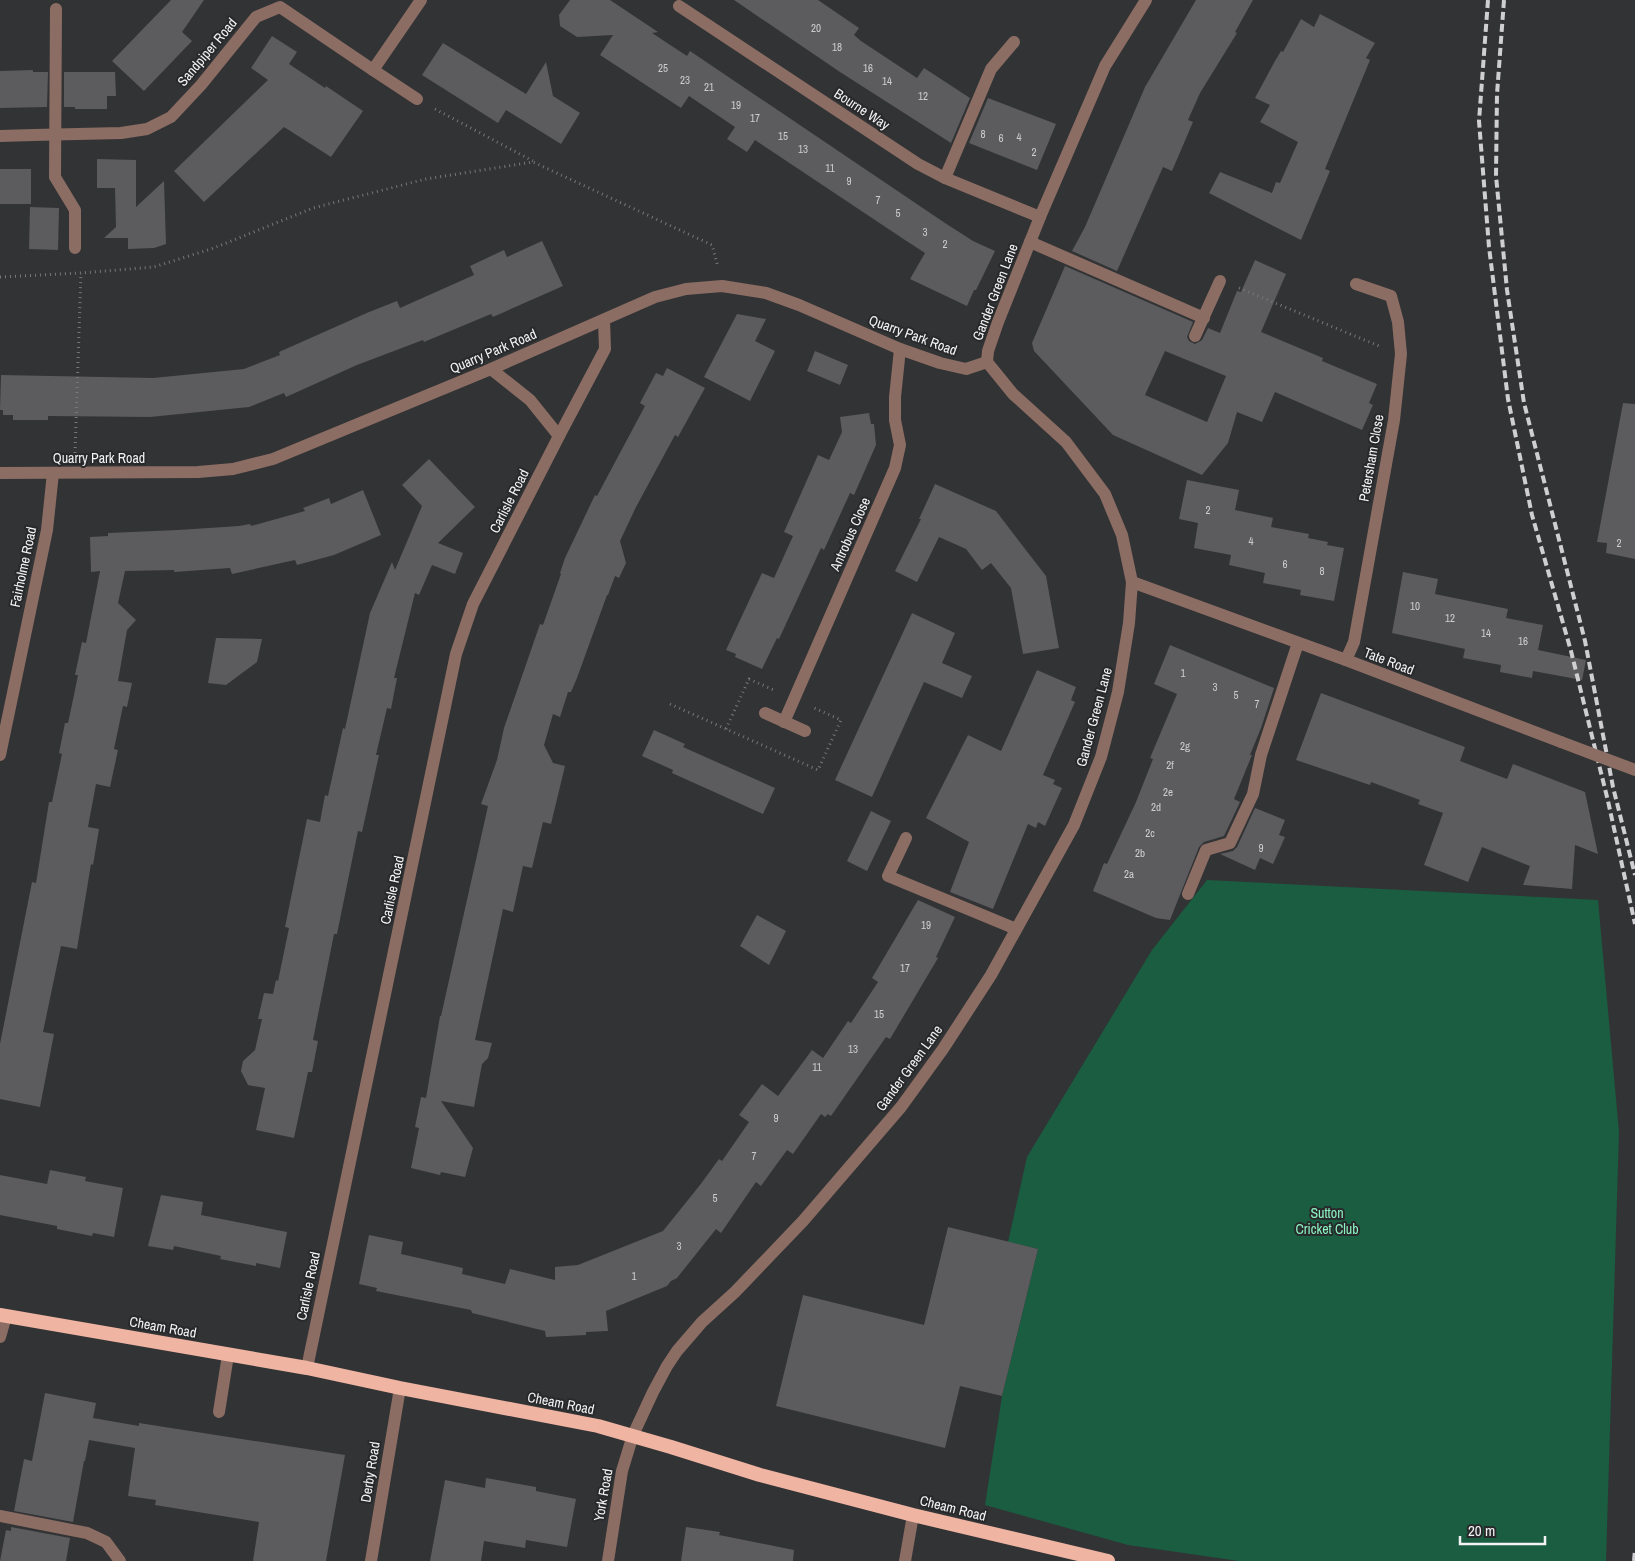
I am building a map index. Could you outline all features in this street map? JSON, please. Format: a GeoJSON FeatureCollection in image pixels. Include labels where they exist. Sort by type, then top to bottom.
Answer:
{"type":"FeatureCollection","features":[{"type":"Feature","properties":{"kind":"highway","name":"Cheam Road"},"geometry":{"type":"LineString","coordinates":[[3,1315],[306,1368],[598,1426],[760,1476],[913,1515],[1108,1561]]}},
{"type":"Feature","properties":{"kind":"street"},"geometry":{"type":"LineString","coordinates":[[373,70],[421,0]]}},
{"type":"Feature","properties":{"kind":"street","name":"Gander Green Lane"},"geometry":{"type":"LineString","coordinates":[[633,1436],[652,1392],[677,1351],[702,1322],[735,1292],[804,1221],[901,1107],[943,1049],[991,975],[1074,825],[1102,757],[1118,692],[1129,623],[1132,582],[1122,535],[1105,494],[1066,442],[1013,394],[987,362],[991,339],[1040,217],[1105,66],[1146,0]]}},
{"type":"Feature","properties":{"kind":"street","name":"Sandpiper Road"},"geometry":{"type":"LineString","coordinates":[[0,136],[121,133],[147,129],[171,117],[201,85],[256,17],[275,3],[417,99]]}},
{"type":"Feature","properties":{"kind":"street","name":"Bourne Way"},"geometry":{"type":"LineString","coordinates":[[679,6],[918,164],[945,178],[1040,217]]}},
{"type":"Feature","properties":{"kind":"street"},"geometry":{"type":"LineString","coordinates":[[56,9],[55,177],[75,210],[75,248]]}},
{"type":"Feature","properties":{"kind":"street"},"geometry":{"type":"LineString","coordinates":[[945,178],[990,69],[1014,42]]}},
{"type":"Feature","properties":{"kind":"street"},"geometry":{"type":"LineString","coordinates":[[1030,242],[1204,318]]}},
{"type":"Feature","properties":{"kind":"street"},"geometry":{"type":"LineString","coordinates":[[1196,336],[1220,280]]}},
{"type":"Feature","properties":{"kind":"street","name":"Petersham Close"},"geometry":{"type":"LineString","coordinates":[[1346,660],[1354,642],[1394,420],[1401,354],[1398,322],[1391,296],[1356,284]]}},
{"type":"Feature","properties":{"kind":"street","name":"Quarry Park Road"},"geometry":{"type":"LineString","coordinates":[[0,473],[198,472],[234,469],[265,461],[336,434],[491,369],[655,297],[686,289],[722,286],[774,296],[940,363],[966,369],[987,362]]}},
{"type":"Feature","properties":{"kind":"street","name":"Carlisle Road"},"geometry":{"type":"LineString","coordinates":[[306,1368],[456,654],[473,604],[605,349],[604,320]]}},
{"type":"Feature","properties":{"kind":"street","name":"Antrobus Close"},"geometry":{"type":"LineString","coordinates":[[784,722],[895,468],[900,445],[894,420],[900,348]]}},
{"type":"Feature","properties":{"kind":"street"},"geometry":{"type":"LineString","coordinates":[[491,369],[530,400],[559,436]]}},
{"type":"Feature","properties":{"kind":"street","name":"Fairholme Road"},"geometry":{"type":"LineString","coordinates":[[0,755],[47,530],[53,474]]}},
{"type":"Feature","properties":{"kind":"street","name":"Tate Road"},"geometry":{"type":"LineString","coordinates":[[1132,582],[1346,660],[1635,770]]}},
{"type":"Feature","properties":{"kind":"street"},"geometry":{"type":"LineString","coordinates":[[1188,894],[1206,850],[1230,842],[1253,794],[1261,755],[1298,643]]}},
{"type":"Feature","properties":{"kind":"street"},"geometry":{"type":"LineString","coordinates":[[765,713],[805,731]]}},
{"type":"Feature","properties":{"kind":"street"},"geometry":{"type":"LineString","coordinates":[[906,838],[888,876],[1016,929]]}},
{"type":"Feature","properties":{"kind":"street"},"geometry":{"type":"LineString","coordinates":[[0,1337],[3,1315]]}},
{"type":"Feature","properties":{"kind":"street"},"geometry":{"type":"LineString","coordinates":[[219,1412],[228,1355]]}},
{"type":"Feature","properties":{"kind":"street","name":"Derby Road"},"geometry":{"type":"LineString","coordinates":[[371,1561],[400,1388]]}},
{"type":"Feature","properties":{"kind":"street","name":"York Road"},"geometry":{"type":"LineString","coordinates":[[608,1561],[622,1471],[633,1436]]}},
{"type":"Feature","properties":{"kind":"street"},"geometry":{"type":"LineString","coordinates":[[905,1561],[913,1515]]}},
{"type":"Feature","properties":{"kind":"street"},"geometry":{"type":"LineString","coordinates":[[0,1516],[87,1533],[106,1542],[120,1561]]}},
{"type":"Feature","properties":{"kind":"path"},"geometry":{"type":"LineString","coordinates":[[417,99],[533,162],[712,245],[722,286]]}},
{"type":"Feature","properties":{"kind":"path"},"geometry":{"type":"LineString","coordinates":[[0,277],[154,268],[214,248],[313,208],[426,179],[533,162]]}},
{"type":"Feature","properties":{"kind":"path"},"geometry":{"type":"LineString","coordinates":[[74,473],[81,273]]}},
{"type":"Feature","properties":{"kind":"path"},"geometry":{"type":"LineString","coordinates":[[1220,280],[1401,354]]}},
{"type":"Feature","properties":{"kind":"path"},"geometry":{"type":"LineString","coordinates":[[726,729],[749,679]]}},
{"type":"Feature","properties":{"kind":"path"},"geometry":{"type":"LineString","coordinates":[[670,704],[818,770]]}},
{"type":"Feature","properties":{"kind":"green space","name":"Sutton Cricket Club"},"geometry":{"type":"Polygon","coordinates":[[[1207,880],[1598,900],[1619,1132],[1606,1561],[1239,1561],[1128,1545],[985,1505],[1002,1396],[1038,1249],[1008,1242],[1027,1157],[1152,950],[1207,880]]]}},
{"type":"Feature","properties":{"kind":"building"},"geometry":{"type":"Polygon","coordinates":[[[171,0],[204,0],[182,32],[192,41],[144,91],[112,61],[171,0]]]}},
{"type":"Feature","properties":{"kind":"building"},"geometry":{"type":"Polygon","coordinates":[[[570,0],[610,0],[658,32],[652,33],[687,56],[690,51],[945,223],[973,241],[995,251],[967,306],[910,279],[925,253],[755,140],[747,152],[727,139],[735,127],[689,96],[681,108],[600,55],[613,35],[577,37],[560,26],[559,15],[570,0]]]}},
{"type":"Feature","properties":{"kind":"building"},"geometry":{"type":"Polygon","coordinates":[[[734,0],[818,0],[859,28],[854,35],[861,41],[917,78],[924,68],[970,98],[951,143],[840,72],[734,0]]]}},
{"type":"Feature","properties":{"kind":"building"},"geometry":{"type":"Polygon","coordinates":[[[1196,0],[1253,0],[1235,32],[1237,33],[1200,93],[1188,120],[1193,122],[1172,171],[1163,167],[1117,271],[1072,251],[1085,227],[1145,87],[1196,0]]]}},
{"type":"Feature","properties":{"kind":"building"},"geometry":{"type":"Polygon","coordinates":[[[1320,14],[1375,43],[1366,58],[1370,60],[1325,169],[1330,171],[1301,240],[1209,193],[1220,172],[1272,193],[1276,182],[1280,183],[1298,142],[1260,122],[1270,105],[1255,98],[1301,19],[1314,27],[1320,14]]]}},
{"type":"Feature","properties":{"kind":"building"},"geometry":{"type":"Polygon","coordinates":[[[272,36],[297,52],[289,64],[363,111],[331,157],[284,127],[204,202],[174,171],[268,80],[251,68],[272,36]]]}},
{"type":"Feature","properties":{"kind":"building"},"geometry":{"type":"Polygon","coordinates":[[[443,43],[526,94],[546,62],[553,96],[580,113],[561,144],[506,110],[498,123],[422,75],[443,43]]]}},
{"type":"Feature","properties":{"kind":"building"},"geometry":{"type":"Polygon","coordinates":[[[33,70],[33,72],[48,72],[47,107],[0,108],[0,71],[33,70]]]}},
{"type":"Feature","properties":{"kind":"building"},"geometry":{"type":"Polygon","coordinates":[[[64,72],[115,72],[116,96],[107,96],[107,109],[64,107],[64,72]]]}},
{"type":"Feature","properties":{"kind":"building"},"geometry":{"type":"Polygon","coordinates":[[[988,98],[1056,124],[1037,170],[969,143],[988,98]]]}},
{"type":"Feature","properties":{"kind":"building"},"geometry":{"type":"Polygon","coordinates":[[[97,159],[136,160],[136,207],[164,181],[166,244],[154,248],[128,249],[128,238],[104,238],[116,227],[115,188],[97,188],[97,159]]]}},
{"type":"Feature","properties":{"kind":"building"},"geometry":{"type":"Polygon","coordinates":[[[0,169],[31,169],[31,204],[0,204],[0,169]]]}},
{"type":"Feature","properties":{"kind":"building"},"geometry":{"type":"Polygon","coordinates":[[[30,207],[59,208],[58,250],[29,249],[30,207]]]}},
{"type":"Feature","properties":{"kind":"building"},"geometry":{"type":"Polygon","coordinates":[[[542,241],[563,286],[493,317],[491,314],[424,342],[423,340],[357,365],[286,397],[284,393],[249,407],[150,417],[48,416],[48,420],[13,420],[13,415],[3,415],[3,410],[0,410],[1,375],[153,378],[244,369],[280,355],[279,352],[369,312],[397,301],[400,308],[474,275],[470,266],[504,250],[507,257],[542,241]]]}},
{"type":"Feature","properties":{"kind":"building"},"geometry":{"type":"Polygon","coordinates":[[[1255,260],[1286,274],[1261,332],[1323,358],[1322,361],[1377,384],[1369,403],[1373,405],[1362,430],[1275,392],[1262,422],[1237,412],[1228,443],[1202,475],[1113,435],[1034,351],[1032,343],[1065,266],[1193,322],[1187,337],[1189,341],[1195,344],[1202,340],[1208,328],[1220,333],[1237,291],[1241,292],[1255,260]],[[1165,351],[1145,395],[1207,422],[1226,376],[1165,351]]]}},
{"type":"Feature","properties":{"kind":"building"},"geometry":{"type":"Polygon","coordinates":[[[737,314],[766,319],[755,341],[775,351],[750,401],[704,377],[737,314]]]}},
{"type":"Feature","properties":{"kind":"building"},"geometry":{"type":"Polygon","coordinates":[[[815,351],[848,365],[840,385],[807,371],[815,351]]]}},
{"type":"Feature","properties":{"kind":"building"},"geometry":{"type":"Polygon","coordinates":[[[667,368],[705,388],[678,437],[675,435],[620,541],[626,563],[619,578],[615,576],[577,678],[571,692],[568,692],[560,717],[553,714],[544,745],[553,763],[565,766],[551,824],[543,822],[532,868],[523,866],[513,912],[503,909],[475,1040],[492,1043],[488,1058],[482,1064],[474,1107],[441,1101],[473,1148],[465,1177],[441,1172],[440,1175],[411,1168],[419,1128],[415,1127],[421,1097],[426,1098],[440,1016],[488,806],[481,804],[497,760],[504,728],[540,624],[543,625],[565,558],[595,495],[597,496],[645,406],[640,403],[656,373],[663,376],[667,368]]]}},
{"type":"Feature","properties":{"kind":"building"},"geometry":{"type":"Polygon","coordinates":[[[1623,403],[1635,404],[1635,559],[1606,553],[1607,543],[1597,542],[1623,403]]]}},
{"type":"Feature","properties":{"kind":"building"},"geometry":{"type":"Polygon","coordinates":[[[869,413],[871,424],[874,424],[876,445],[854,495],[850,493],[824,550],[821,548],[779,639],[777,638],[762,669],[735,657],[736,654],[726,650],[762,573],[774,578],[793,536],[784,532],[818,455],[829,460],[842,432],[840,417],[869,413]]]}},
{"type":"Feature","properties":{"kind":"building"},"geometry":{"type":"Polygon","coordinates":[[[429,459],[475,507],[438,543],[463,553],[455,574],[432,565],[419,595],[415,593],[394,678],[397,678],[391,709],[387,708],[376,755],[379,755],[362,832],[358,831],[337,934],[334,934],[313,1040],[318,1041],[312,1072],[308,1072],[294,1138],[256,1130],[265,1088],[248,1085],[241,1071],[243,1061],[255,1050],[262,1019],[258,1019],[264,993],[273,994],[276,980],[278,981],[289,928],[285,927],[307,819],[320,822],[325,795],[328,796],[343,728],[345,729],[370,613],[392,562],[395,570],[422,506],[402,485],[429,459]]]}},
{"type":"Feature","properties":{"kind":"building"},"geometry":{"type":"Polygon","coordinates":[[[1187,480],[1239,490],[1235,510],[1273,518],[1271,527],[1309,534],[1308,538],[1328,542],[1327,545],[1344,548],[1334,601],[1300,595],[1301,590],[1263,583],[1265,573],[1229,565],[1231,555],[1194,548],[1198,523],[1179,519],[1187,480]]]}},
{"type":"Feature","properties":{"kind":"building"},"geometry":{"type":"Polygon","coordinates":[[[935,484],[996,511],[1046,576],[1059,648],[1023,654],[1011,588],[991,563],[982,570],[966,549],[939,537],[917,582],[895,571],[921,519],[919,519],[935,484]]]}},
{"type":"Feature","properties":{"kind":"building"},"geometry":{"type":"Polygon","coordinates":[[[363,490],[381,535],[334,555],[297,565],[295,560],[232,574],[230,568],[174,572],[174,570],[125,571],[118,603],[136,620],[127,630],[118,681],[132,683],[127,707],[123,706],[114,749],[118,750],[110,787],[96,784],[88,827],[99,829],[93,865],[91,864],[77,949],[61,946],[43,1032],[54,1034],[40,1107],[0,1099],[0,1044],[32,882],[36,883],[49,802],[52,802],[62,754],[59,753],[65,723],[68,723],[78,675],[75,675],[79,656],[82,642],[86,643],[100,571],[91,572],[90,537],[108,536],[108,533],[250,524],[251,526],[305,511],[303,508],[329,498],[331,504],[363,490]]]}},
{"type":"Feature","properties":{"kind":"building"},"geometry":{"type":"Polygon","coordinates":[[[1403,572],[1438,579],[1435,594],[1508,609],[1506,618],[1543,625],[1538,650],[1586,660],[1582,680],[1533,671],[1532,678],[1500,672],[1501,665],[1463,658],[1465,649],[1392,633],[1403,572]]]}},
{"type":"Feature","properties":{"kind":"building"},"geometry":{"type":"Polygon","coordinates":[[[912,613],[955,633],[942,663],[972,676],[962,698],[924,682],[872,797],[835,780],[912,613]]]}},
{"type":"Feature","properties":{"kind":"building"},"geometry":{"type":"Polygon","coordinates":[[[216,638],[262,639],[257,662],[226,685],[208,683],[216,638]]]}},
{"type":"Feature","properties":{"kind":"building"},"geometry":{"type":"Polygon","coordinates":[[[1170,645],[1274,688],[1250,755],[1252,755],[1234,799],[1240,802],[1224,836],[1204,842],[1199,847],[1170,920],[1156,918],[1093,891],[1104,863],[1107,864],[1136,802],[1153,759],[1150,758],[1177,694],[1154,684],[1170,645]]]}},
{"type":"Feature","properties":{"kind":"building"},"geometry":{"type":"Polygon","coordinates":[[[1037,670],[1076,687],[1071,700],[1075,702],[1043,775],[1055,780],[1053,784],[1062,788],[1045,826],[1038,822],[1036,828],[1028,824],[993,909],[950,892],[969,842],[926,818],[968,735],[1001,751],[1037,670]]]}},
{"type":"Feature","properties":{"kind":"building"},"geometry":{"type":"Polygon","coordinates":[[[1321,693],[1465,747],[1460,761],[1507,779],[1513,764],[1585,792],[1598,854],[1575,845],[1572,889],[1523,885],[1530,866],[1482,847],[1468,882],[1424,865],[1443,813],[1418,804],[1420,800],[1371,782],[1370,785],[1296,760],[1321,693]]]}},
{"type":"Feature","properties":{"kind":"building"},"geometry":{"type":"Polygon","coordinates":[[[654,730],[685,744],[683,747],[775,788],[763,814],[672,773],[673,770],[642,756],[654,730]]]}},
{"type":"Feature","properties":{"kind":"building"},"geometry":{"type":"Polygon","coordinates":[[[1255,808],[1285,820],[1279,835],[1285,837],[1273,864],[1260,858],[1255,870],[1220,854],[1233,851],[1237,847],[1255,808]]]}},
{"type":"Feature","properties":{"kind":"building"},"geometry":{"type":"Polygon","coordinates":[[[871,811],[891,821],[867,871],[847,861],[871,811]]]}},
{"type":"Feature","properties":{"kind":"building"},"geometry":{"type":"Polygon","coordinates":[[[918,900],[955,917],[936,957],[938,958],[890,1039],[886,1037],[831,1116],[828,1114],[825,1117],[821,1114],[793,1154],[787,1150],[761,1186],[756,1182],[721,1233],[716,1229],[677,1278],[667,1286],[606,1311],[608,1331],[586,1332],[586,1335],[546,1337],[545,1331],[472,1313],[471,1310],[376,1291],[377,1288],[359,1284],[369,1235],[403,1242],[401,1254],[463,1268],[462,1274],[505,1284],[510,1269],[555,1280],[555,1267],[578,1265],[663,1231],[719,1159],[722,1161],[749,1122],[739,1115],[762,1084],[778,1096],[812,1050],[823,1058],[848,1021],[851,1023],[878,982],[872,978],[918,900]]]}},
{"type":"Feature","properties":{"kind":"building"},"geometry":{"type":"Polygon","coordinates":[[[757,915],[786,931],[769,965],[740,946],[757,915]]]}},
{"type":"Feature","properties":{"kind":"building"},"geometry":{"type":"Polygon","coordinates":[[[50,1170],[86,1177],[85,1181],[123,1188],[114,1237],[93,1233],[92,1236],[57,1229],[57,1226],[0,1215],[0,1175],[47,1184],[50,1170]]]}},
{"type":"Feature","properties":{"kind":"building"},"geometry":{"type":"Polygon","coordinates":[[[161,1195],[203,1202],[201,1215],[287,1232],[280,1268],[256,1263],[256,1266],[220,1259],[221,1256],[174,1246],[173,1250],[148,1246],[161,1195]]]}},
{"type":"Feature","properties":{"kind":"building"},"geometry":{"type":"Polygon","coordinates":[[[948,1227],[1038,1249],[1002,1396],[960,1386],[945,1448],[776,1406],[803,1295],[924,1325],[948,1227]]]}},
{"type":"Feature","properties":{"kind":"building"},"geometry":{"type":"Polygon","coordinates":[[[45,1393],[96,1403],[93,1418],[139,1426],[139,1423],[345,1455],[326,1561],[253,1561],[259,1522],[155,1505],[156,1500],[128,1496],[135,1448],[89,1440],[73,1522],[14,1511],[24,1459],[32,1461],[45,1393]]]}},
{"type":"Feature","properties":{"kind":"building"},"geometry":{"type":"Polygon","coordinates":[[[486,1478],[536,1487],[536,1491],[576,1499],[567,1547],[526,1540],[525,1548],[484,1541],[481,1561],[430,1561],[445,1480],[485,1488],[486,1478]]]}},
{"type":"Feature","properties":{"kind":"building"},"geometry":{"type":"Polygon","coordinates":[[[11,1527],[70,1538],[66,1561],[0,1561],[6,1530],[11,1531],[11,1527]]]}},
{"type":"Feature","properties":{"kind":"building"},"geometry":{"type":"Polygon","coordinates":[[[686,1527],[720,1532],[719,1535],[794,1550],[793,1561],[681,1561],[686,1527]]]}},
{"type":"Feature","properties":{"kind":"railway"},"geometry":{"type":"LineString","coordinates":[[1488,0],[1479,121],[1489,247],[1508,399],[1532,515],[1571,651],[1608,801],[1635,924]]}},
{"type":"Feature","properties":{"kind":"railway"},"geometry":{"type":"LineString","coordinates":[[1504,0],[1497,94],[1496,176],[1507,290],[1524,403],[1585,641],[1613,787],[1635,875]]}},
{"type":"Feature","properties":{"kind":"railway"},"geometry":{"type":"LineString","coordinates":[[1634,1561],[1635,1550]]}}]}
